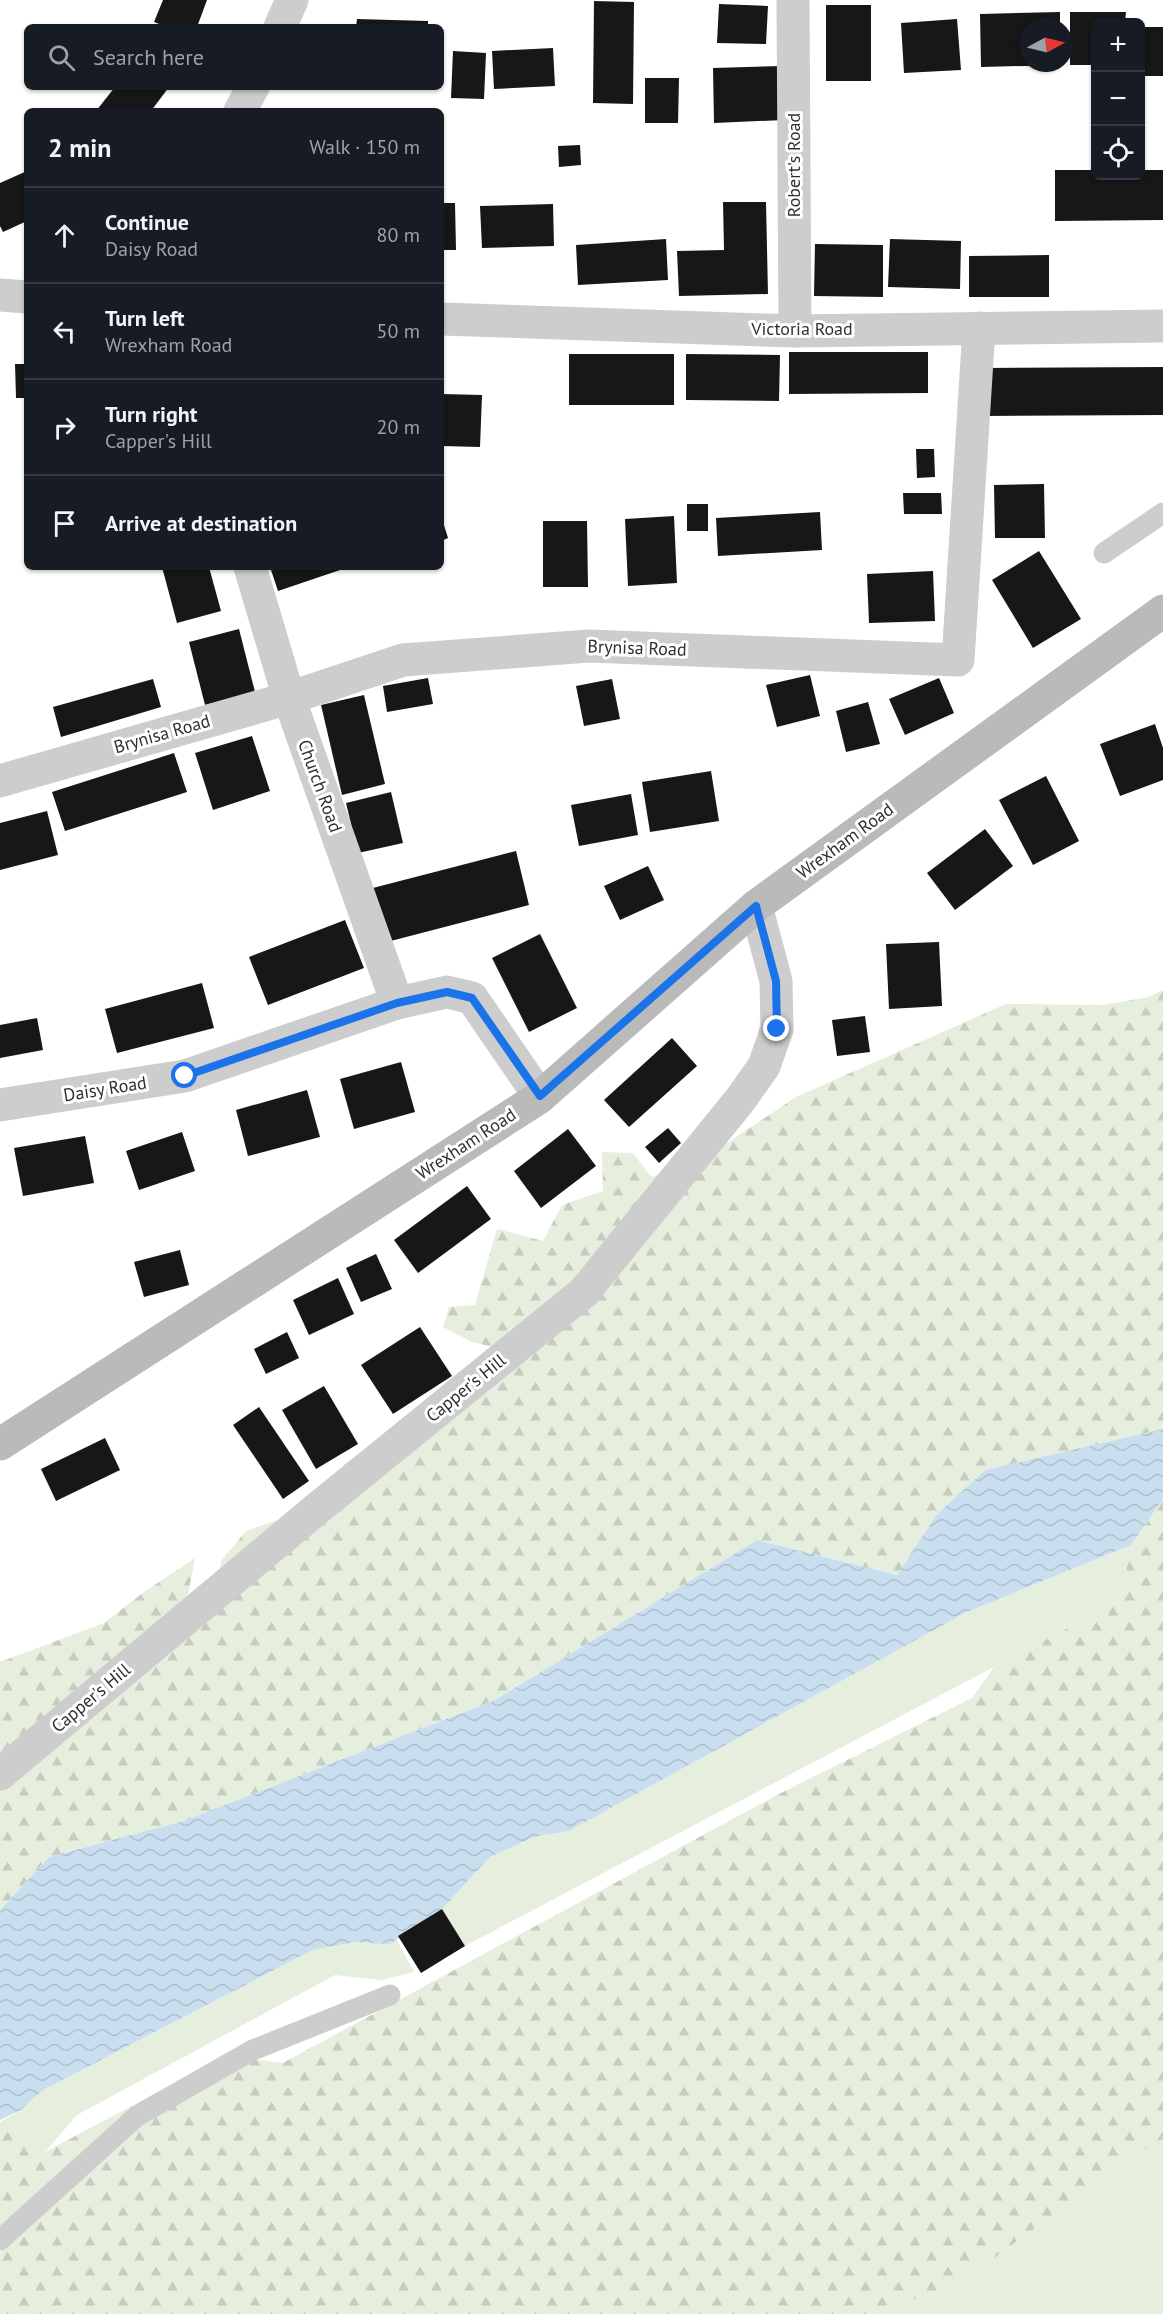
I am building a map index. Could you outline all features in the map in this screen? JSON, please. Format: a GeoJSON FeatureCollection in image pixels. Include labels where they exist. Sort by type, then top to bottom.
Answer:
{"type":"FeatureCollection","features":[{"type":"Feature","properties":{"kind":"main road","name":"Wrexham Road"},"geometry":{"type":"LineString","coordinates":[[0,1444],[540,1096],[756,906],[1163,611]]}},
{"type":"Feature","properties":{"kind":"street"},"geometry":{"type":"LineString","coordinates":[[281,24],[292,0]]}},
{"type":"Feature","properties":{"kind":"street","name":"Robert's Road"},"geometry":{"type":"LineString","coordinates":[[793,0],[795,331]]}},
{"type":"Feature","properties":{"kind":"street"},"geometry":{"type":"LineString","coordinates":[[242,108],[251,90]]}},
{"type":"Feature","properties":{"kind":"street"},"geometry":{"type":"LineString","coordinates":[[0,295],[24,297]]}},
{"type":"Feature","properties":{"kind":"street","name":"Victoria Road"},"geometry":{"type":"LineString","coordinates":[[444,319],[795,331],[1163,326]]}},
{"type":"Feature","properties":{"kind":"street","name":"Brynisa Road"},"geometry":{"type":"LineString","coordinates":[[0,781],[289,698],[403,660],[589,646],[958,660],[979,328]]}},
{"type":"Feature","properties":{"kind":"street","name":"Church Road"},"geometry":{"type":"LineString","coordinates":[[251,570],[289,698],[397,1003]]}},
{"type":"Feature","properties":{"kind":"street","name":"Capper's Hill"},"geometry":{"type":"LineString","coordinates":[[0,1774],[313,1512],[584,1292],[740,1100],[764,1066],[777,1029],[776,981],[756,906]]}},
{"type":"Feature","properties":{"kind":"street","name":"Daisy Road"},"geometry":{"type":"LineString","coordinates":[[0,1105],[185,1076],[397,1003],[447,992],[472,998],[540,1096]]}},
{"type":"Feature","properties":{"kind":"lane"},"geometry":{"type":"LineString","coordinates":[[1104,553],[1163,513]]}},
{"type":"Feature","properties":{"kind":"lane"},"geometry":{"type":"LineString","coordinates":[[0,2240],[137,2116],[254,2050],[390,1995]]}},
{"type":"Feature","properties":{"kind":"green space"},"geometry":{"type":"Polygon","coordinates":[[[1163,990],[1163,1429],[985,1470],[937,1514],[897,1575],[757,1540],[495,1700],[183,1821],[49,1857],[0,1910],[0,1662],[104,1623],[144,1592],[195,1558],[188,1595],[205,1609],[216,1606],[221,1561],[246,1531],[280,1519],[347,1506],[344,1464],[500,1379],[524,1354],[472,1342],[443,1327],[449,1307],[475,1305],[497,1229],[543,1241],[562,1205],[603,1191],[602,1152],[633,1153],[651,1177],[697,1163],[796,1097],[1006,1004],[1103,1005],[1149,997],[1163,990]]]}},
{"type":"Feature","properties":{"kind":"green space"},"geometry":{"type":"Polygon","coordinates":[[[1163,1499],[1163,2139],[1132,2157],[956,2286],[867,2314],[0,2314],[0,2252],[10,2243],[0,2243],[0,2122],[45,2152],[226,2056],[283,2063],[777,1795],[972,1698],[994,1667],[1121,1600],[1131,1545],[1163,1499]]]}},
{"type":"Feature","properties":{"kind":"green space"},"geometry":{"type":"Polygon","coordinates":[[[1131,1545],[1121,1600],[465,1946],[442,1909],[490,1857],[534,1837],[569,1831],[965,1613],[1131,1545]]]}},
{"type":"Feature","properties":{"kind":"green space"},"geometry":{"type":"Polygon","coordinates":[[[396,1939],[414,1972],[382,1980],[335,1975],[77,2115],[45,2152],[0,2122],[21,2110],[43,2090],[313,1950],[356,1942],[390,1943],[396,1939]]]}},
{"type":"Feature","properties":{"kind":"green space"},"geometry":{"type":"Polygon","coordinates":[[[1163,2139],[1163,2314],[867,2314],[956,2286],[1132,2157],[1163,2139]]]}},
{"type":"Feature","properties":{"kind":"water"},"geometry":{"type":"Polygon","coordinates":[[[1163,1429],[1163,1499],[1131,1545],[965,1613],[569,1831],[534,1837],[490,1857],[442,1909],[390,1944],[356,1942],[313,1950],[43,2090],[21,2110],[0,2120],[0,1910],[49,1857],[183,1821],[495,1700],[757,1540],[897,1575],[937,1514],[985,1470],[1163,1429]]]}},
{"type":"Feature","properties":{"kind":"building"},"geometry":{"type":"Polygon","coordinates":[[[163,0],[207,0],[198,24],[154,22],[163,0]]]}},
{"type":"Feature","properties":{"kind":"building"},"geometry":{"type":"Polygon","coordinates":[[[594,1],[634,2],[633,104],[593,103],[594,1]]]}},
{"type":"Feature","properties":{"kind":"building"},"geometry":{"type":"Polygon","coordinates":[[[719,4],[768,6],[766,44],[717,43],[719,4]]]}},
{"type":"Feature","properties":{"kind":"building"},"geometry":{"type":"Polygon","coordinates":[[[826,5],[871,5],[871,81],[826,81],[826,5]]]}},
{"type":"Feature","properties":{"kind":"building"},"geometry":{"type":"Polygon","coordinates":[[[1060,12],[1060,18],[1019,18],[1019,66],[981,67],[980,14],[1060,12]]]}},
{"type":"Feature","properties":{"kind":"building"},"geometry":{"type":"Polygon","coordinates":[[[1070,12],[1126,12],[1125,18],[1091,18],[1091,65],[1073,65],[1073,18],[1070,18],[1070,12]]]}},
{"type":"Feature","properties":{"kind":"building"},"geometry":{"type":"Polygon","coordinates":[[[357,19],[428,21],[428,24],[356,24],[357,19]]]}},
{"type":"Feature","properties":{"kind":"building"},"geometry":{"type":"Polygon","coordinates":[[[957,19],[961,70],[904,73],[901,23],[957,19]]]}},
{"type":"Feature","properties":{"kind":"building"},"geometry":{"type":"Polygon","coordinates":[[[1145,27],[1163,27],[1163,76],[1145,76],[1145,27]]]}},
{"type":"Feature","properties":{"kind":"building"},"geometry":{"type":"Polygon","coordinates":[[[553,48],[555,86],[494,89],[492,51],[553,48]]]}},
{"type":"Feature","properties":{"kind":"building"},"geometry":{"type":"Polygon","coordinates":[[[453,51],[486,53],[484,99],[451,98],[453,51]]]}},
{"type":"Feature","properties":{"kind":"building"},"geometry":{"type":"Polygon","coordinates":[[[782,66],[784,120],[714,123],[713,68],[782,66]]]}},
{"type":"Feature","properties":{"kind":"building"},"geometry":{"type":"Polygon","coordinates":[[[645,78],[679,78],[678,123],[645,123],[645,78]]]}},
{"type":"Feature","properties":{"kind":"building"},"geometry":{"type":"Polygon","coordinates":[[[113,90],[167,90],[153,108],[98,108],[113,90]]]}},
{"type":"Feature","properties":{"kind":"building"},"geometry":{"type":"Polygon","coordinates":[[[580,145],[581,165],[559,167],[558,146],[580,145]]]}},
{"type":"Feature","properties":{"kind":"building"},"geometry":{"type":"Polygon","coordinates":[[[1055,170],[1091,170],[1091,180],[1145,180],[1145,170],[1163,170],[1163,220],[1055,221],[1055,170]]]}},
{"type":"Feature","properties":{"kind":"building"},"geometry":{"type":"Polygon","coordinates":[[[24,172],[24,222],[3,232],[0,226],[0,183],[24,172]]]}},
{"type":"Feature","properties":{"kind":"building"},"geometry":{"type":"Polygon","coordinates":[[[723,202],[766,202],[768,294],[679,296],[677,251],[724,250],[723,202]]]}},
{"type":"Feature","properties":{"kind":"building"},"geometry":{"type":"Polygon","coordinates":[[[444,203],[455,203],[456,250],[444,250],[444,203]]]}},
{"type":"Feature","properties":{"kind":"building"},"geometry":{"type":"Polygon","coordinates":[[[553,204],[554,246],[482,248],[480,206],[553,204]]]}},
{"type":"Feature","properties":{"kind":"building"},"geometry":{"type":"Polygon","coordinates":[[[666,239],[668,280],[578,285],[576,245],[666,239]]]}},
{"type":"Feature","properties":{"kind":"building"},"geometry":{"type":"Polygon","coordinates":[[[890,239],[961,241],[960,289],[888,287],[890,239]]]}},
{"type":"Feature","properties":{"kind":"building"},"geometry":{"type":"Polygon","coordinates":[[[815,244],[883,245],[883,297],[814,296],[815,244]]]}},
{"type":"Feature","properties":{"kind":"building"},"geometry":{"type":"Polygon","coordinates":[[[1049,255],[1049,297],[969,297],[969,256],[1049,255]]]}},
{"type":"Feature","properties":{"kind":"building"},"geometry":{"type":"Polygon","coordinates":[[[789,352],[928,352],[928,393],[789,394],[789,352]]]}},
{"type":"Feature","properties":{"kind":"building"},"geometry":{"type":"Polygon","coordinates":[[[569,354],[674,354],[674,405],[569,405],[569,354]]]}},
{"type":"Feature","properties":{"kind":"building"},"geometry":{"type":"Polygon","coordinates":[[[686,354],[780,355],[779,401],[686,400],[686,354]]]}},
{"type":"Feature","properties":{"kind":"building"},"geometry":{"type":"Polygon","coordinates":[[[15,364],[24,364],[24,398],[16,398],[15,364]]]}},
{"type":"Feature","properties":{"kind":"building"},"geometry":{"type":"Polygon","coordinates":[[[1163,367],[1163,415],[984,416],[984,368],[1163,367]]]}},
{"type":"Feature","properties":{"kind":"building"},"geometry":{"type":"Polygon","coordinates":[[[444,394],[482,395],[480,447],[444,446],[444,394]]]}},
{"type":"Feature","properties":{"kind":"building"},"geometry":{"type":"Polygon","coordinates":[[[916,449],[934,449],[935,477],[917,478],[916,449]]]}},
{"type":"Feature","properties":{"kind":"building"},"geometry":{"type":"Polygon","coordinates":[[[1044,484],[1045,538],[995,538],[994,485],[1044,484]]]}},
{"type":"Feature","properties":{"kind":"building"},"geometry":{"type":"Polygon","coordinates":[[[903,493],[941,493],[942,514],[904,514],[903,493]]]}},
{"type":"Feature","properties":{"kind":"building"},"geometry":{"type":"Polygon","coordinates":[[[687,504],[708,504],[708,531],[687,531],[687,504]]]}},
{"type":"Feature","properties":{"kind":"building"},"geometry":{"type":"Polygon","coordinates":[[[820,512],[822,550],[718,556],[716,518],[820,512]]]}},
{"type":"Feature","properties":{"kind":"building"},"geometry":{"type":"Polygon","coordinates":[[[674,516],[677,583],[628,586],[625,519],[674,516]]]}},
{"type":"Feature","properties":{"kind":"building"},"geometry":{"type":"Polygon","coordinates":[[[543,521],[587,521],[588,587],[543,587],[543,521]]]}},
{"type":"Feature","properties":{"kind":"building"},"geometry":{"type":"Polygon","coordinates":[[[444,525],[448,538],[444,540],[444,525]]]}},
{"type":"Feature","properties":{"kind":"building"},"geometry":{"type":"Polygon","coordinates":[[[1039,551],[1081,619],[1033,648],[992,580],[1039,551]]]}},
{"type":"Feature","properties":{"kind":"building"},"geometry":{"type":"Polygon","coordinates":[[[163,570],[210,570],[221,611],[177,623],[163,570]]]}},
{"type":"Feature","properties":{"kind":"building"},"geometry":{"type":"Polygon","coordinates":[[[271,570],[340,570],[278,591],[271,570]]]}},
{"type":"Feature","properties":{"kind":"building"},"geometry":{"type":"Polygon","coordinates":[[[933,571],[935,621],[869,623],[867,574],[933,571]]]}},
{"type":"Feature","properties":{"kind":"building"},"geometry":{"type":"Polygon","coordinates":[[[239,629],[255,692],[205,705],[189,642],[239,629]]]}},
{"type":"Feature","properties":{"kind":"building"},"geometry":{"type":"Polygon","coordinates":[[[810,675],[820,716],[777,727],[766,685],[810,675]]]}},
{"type":"Feature","properties":{"kind":"building"},"geometry":{"type":"Polygon","coordinates":[[[428,678],[433,704],[387,712],[383,686],[428,678]]]}},
{"type":"Feature","properties":{"kind":"building"},"geometry":{"type":"Polygon","coordinates":[[[939,678],[954,713],[905,735],[889,699],[939,678]]]}},
{"type":"Feature","properties":{"kind":"building"},"geometry":{"type":"Polygon","coordinates":[[[153,679],[161,707],[61,737],[53,707],[153,679]]]}},
{"type":"Feature","properties":{"kind":"building"},"geometry":{"type":"Polygon","coordinates":[[[612,679],[620,719],[584,726],[576,686],[612,679]]]}},
{"type":"Feature","properties":{"kind":"building"},"geometry":{"type":"Polygon","coordinates":[[[364,695],[385,784],[342,795],[321,705],[364,695]]]}},
{"type":"Feature","properties":{"kind":"building"},"geometry":{"type":"Polygon","coordinates":[[[868,702],[880,744],[846,752],[836,711],[868,702]]]}},
{"type":"Feature","properties":{"kind":"building"},"geometry":{"type":"Polygon","coordinates":[[[1155,724],[1163,748],[1163,780],[1120,796],[1100,744],[1155,724]]]}},
{"type":"Feature","properties":{"kind":"building"},"geometry":{"type":"Polygon","coordinates":[[[252,736],[270,791],[213,810],[195,753],[252,736]]]}},
{"type":"Feature","properties":{"kind":"building"},"geometry":{"type":"Polygon","coordinates":[[[174,753],[187,792],[65,831],[52,792],[174,753]]]}},
{"type":"Feature","properties":{"kind":"building"},"geometry":{"type":"Polygon","coordinates":[[[711,771],[719,821],[650,832],[642,782],[711,771]]]}},
{"type":"Feature","properties":{"kind":"building"},"geometry":{"type":"Polygon","coordinates":[[[1046,776],[1079,841],[1033,865],[999,800],[1046,776]]]}},
{"type":"Feature","properties":{"kind":"building"},"geometry":{"type":"Polygon","coordinates":[[[391,792],[403,843],[358,853],[346,803],[391,792]]]}},
{"type":"Feature","properties":{"kind":"building"},"geometry":{"type":"Polygon","coordinates":[[[631,794],[638,835],[579,846],[571,805],[631,794]]]}},
{"type":"Feature","properties":{"kind":"building"},"geometry":{"type":"Polygon","coordinates":[[[47,811],[58,855],[0,870],[0,823],[47,811]]]}},
{"type":"Feature","properties":{"kind":"building"},"geometry":{"type":"Polygon","coordinates":[[[985,829],[1013,866],[955,910],[927,873],[985,829]]]}},
{"type":"Feature","properties":{"kind":"building"},"geometry":{"type":"Polygon","coordinates":[[[516,851],[529,905],[383,943],[369,889],[516,851]]]}},
{"type":"Feature","properties":{"kind":"building"},"geometry":{"type":"Polygon","coordinates":[[[648,866],[664,900],[620,920],[604,886],[648,866]]]}},
{"type":"Feature","properties":{"kind":"building"},"geometry":{"type":"Polygon","coordinates":[[[345,920],[364,968],[268,1005],[249,957],[345,920]]]}},
{"type":"Feature","properties":{"kind":"building"},"geometry":{"type":"Polygon","coordinates":[[[540,934],[577,1008],[529,1032],[492,958],[540,934]]]}},
{"type":"Feature","properties":{"kind":"building"},"geometry":{"type":"Polygon","coordinates":[[[939,942],[942,1006],[889,1009],[886,944],[939,942]]]}},
{"type":"Feature","properties":{"kind":"building"},"geometry":{"type":"Polygon","coordinates":[[[202,983],[214,1028],[117,1053],[105,1009],[202,983]]]}},
{"type":"Feature","properties":{"kind":"building"},"geometry":{"type":"Polygon","coordinates":[[[865,1016],[870,1052],[837,1056],[832,1020],[865,1016]]]}},
{"type":"Feature","properties":{"kind":"building"},"geometry":{"type":"Polygon","coordinates":[[[37,1018],[43,1050],[0,1058],[0,1025],[37,1018]]]}},
{"type":"Feature","properties":{"kind":"building"},"geometry":{"type":"Polygon","coordinates":[[[672,1038],[697,1066],[629,1127],[604,1100],[672,1038]]]}},
{"type":"Feature","properties":{"kind":"building"},"geometry":{"type":"Polygon","coordinates":[[[401,1062],[415,1112],[354,1129],[340,1079],[401,1062]]]}},
{"type":"Feature","properties":{"kind":"building"},"geometry":{"type":"Polygon","coordinates":[[[307,1090],[320,1137],[248,1156],[236,1110],[307,1090]]]}},
{"type":"Feature","properties":{"kind":"building"},"geometry":{"type":"Polygon","coordinates":[[[668,1128],[681,1143],[659,1163],[645,1147],[668,1128]]]}},
{"type":"Feature","properties":{"kind":"building"},"geometry":{"type":"Polygon","coordinates":[[[568,1129],[596,1166],[541,1208],[514,1171],[568,1129]]]}},
{"type":"Feature","properties":{"kind":"building"},"geometry":{"type":"Polygon","coordinates":[[[182,1132],[195,1171],[139,1190],[126,1151],[182,1132]]]}},
{"type":"Feature","properties":{"kind":"building"},"geometry":{"type":"Polygon","coordinates":[[[85,1136],[94,1183],[23,1196],[14,1148],[85,1136]]]}},
{"type":"Feature","properties":{"kind":"building"},"geometry":{"type":"Polygon","coordinates":[[[467,1186],[491,1219],[418,1273],[394,1240],[467,1186]]]}},
{"type":"Feature","properties":{"kind":"building"},"geometry":{"type":"Polygon","coordinates":[[[180,1250],[189,1285],[144,1297],[134,1262],[180,1250]]]}},
{"type":"Feature","properties":{"kind":"building"},"geometry":{"type":"Polygon","coordinates":[[[376,1254],[392,1289],[361,1302],[346,1268],[376,1254]]]}},
{"type":"Feature","properties":{"kind":"building"},"geometry":{"type":"Polygon","coordinates":[[[338,1278],[354,1314],[309,1335],[293,1300],[338,1278]]]}},
{"type":"Feature","properties":{"kind":"building"},"geometry":{"type":"Polygon","coordinates":[[[420,1327],[452,1376],[393,1414],[361,1365],[420,1327]]]}},
{"type":"Feature","properties":{"kind":"building"},"geometry":{"type":"Polygon","coordinates":[[[287,1332],[299,1358],[266,1374],[254,1349],[287,1332]]]}},
{"type":"Feature","properties":{"kind":"building"},"geometry":{"type":"Polygon","coordinates":[[[324,1386],[358,1444],[316,1469],[282,1410],[324,1386]]]}},
{"type":"Feature","properties":{"kind":"building"},"geometry":{"type":"Polygon","coordinates":[[[259,1407],[309,1481],[283,1499],[233,1425],[259,1407]]]}},
{"type":"Feature","properties":{"kind":"building"},"geometry":{"type":"Polygon","coordinates":[[[105,1438],[120,1470],[56,1501],[41,1469],[105,1438]]]}},
{"type":"Feature","properties":{"kind":"building"},"geometry":{"type":"Polygon","coordinates":[[[442,1909],[465,1946],[421,1973],[398,1936],[442,1909]]]}},
{"type":"Feature","properties":{"kind":"route"},"geometry":{"type":"LineString","coordinates":[[185,1076],[397,1003],[447,992],[472,998],[540,1096],[756,906],[776,981],[777,1029]]}}]}
